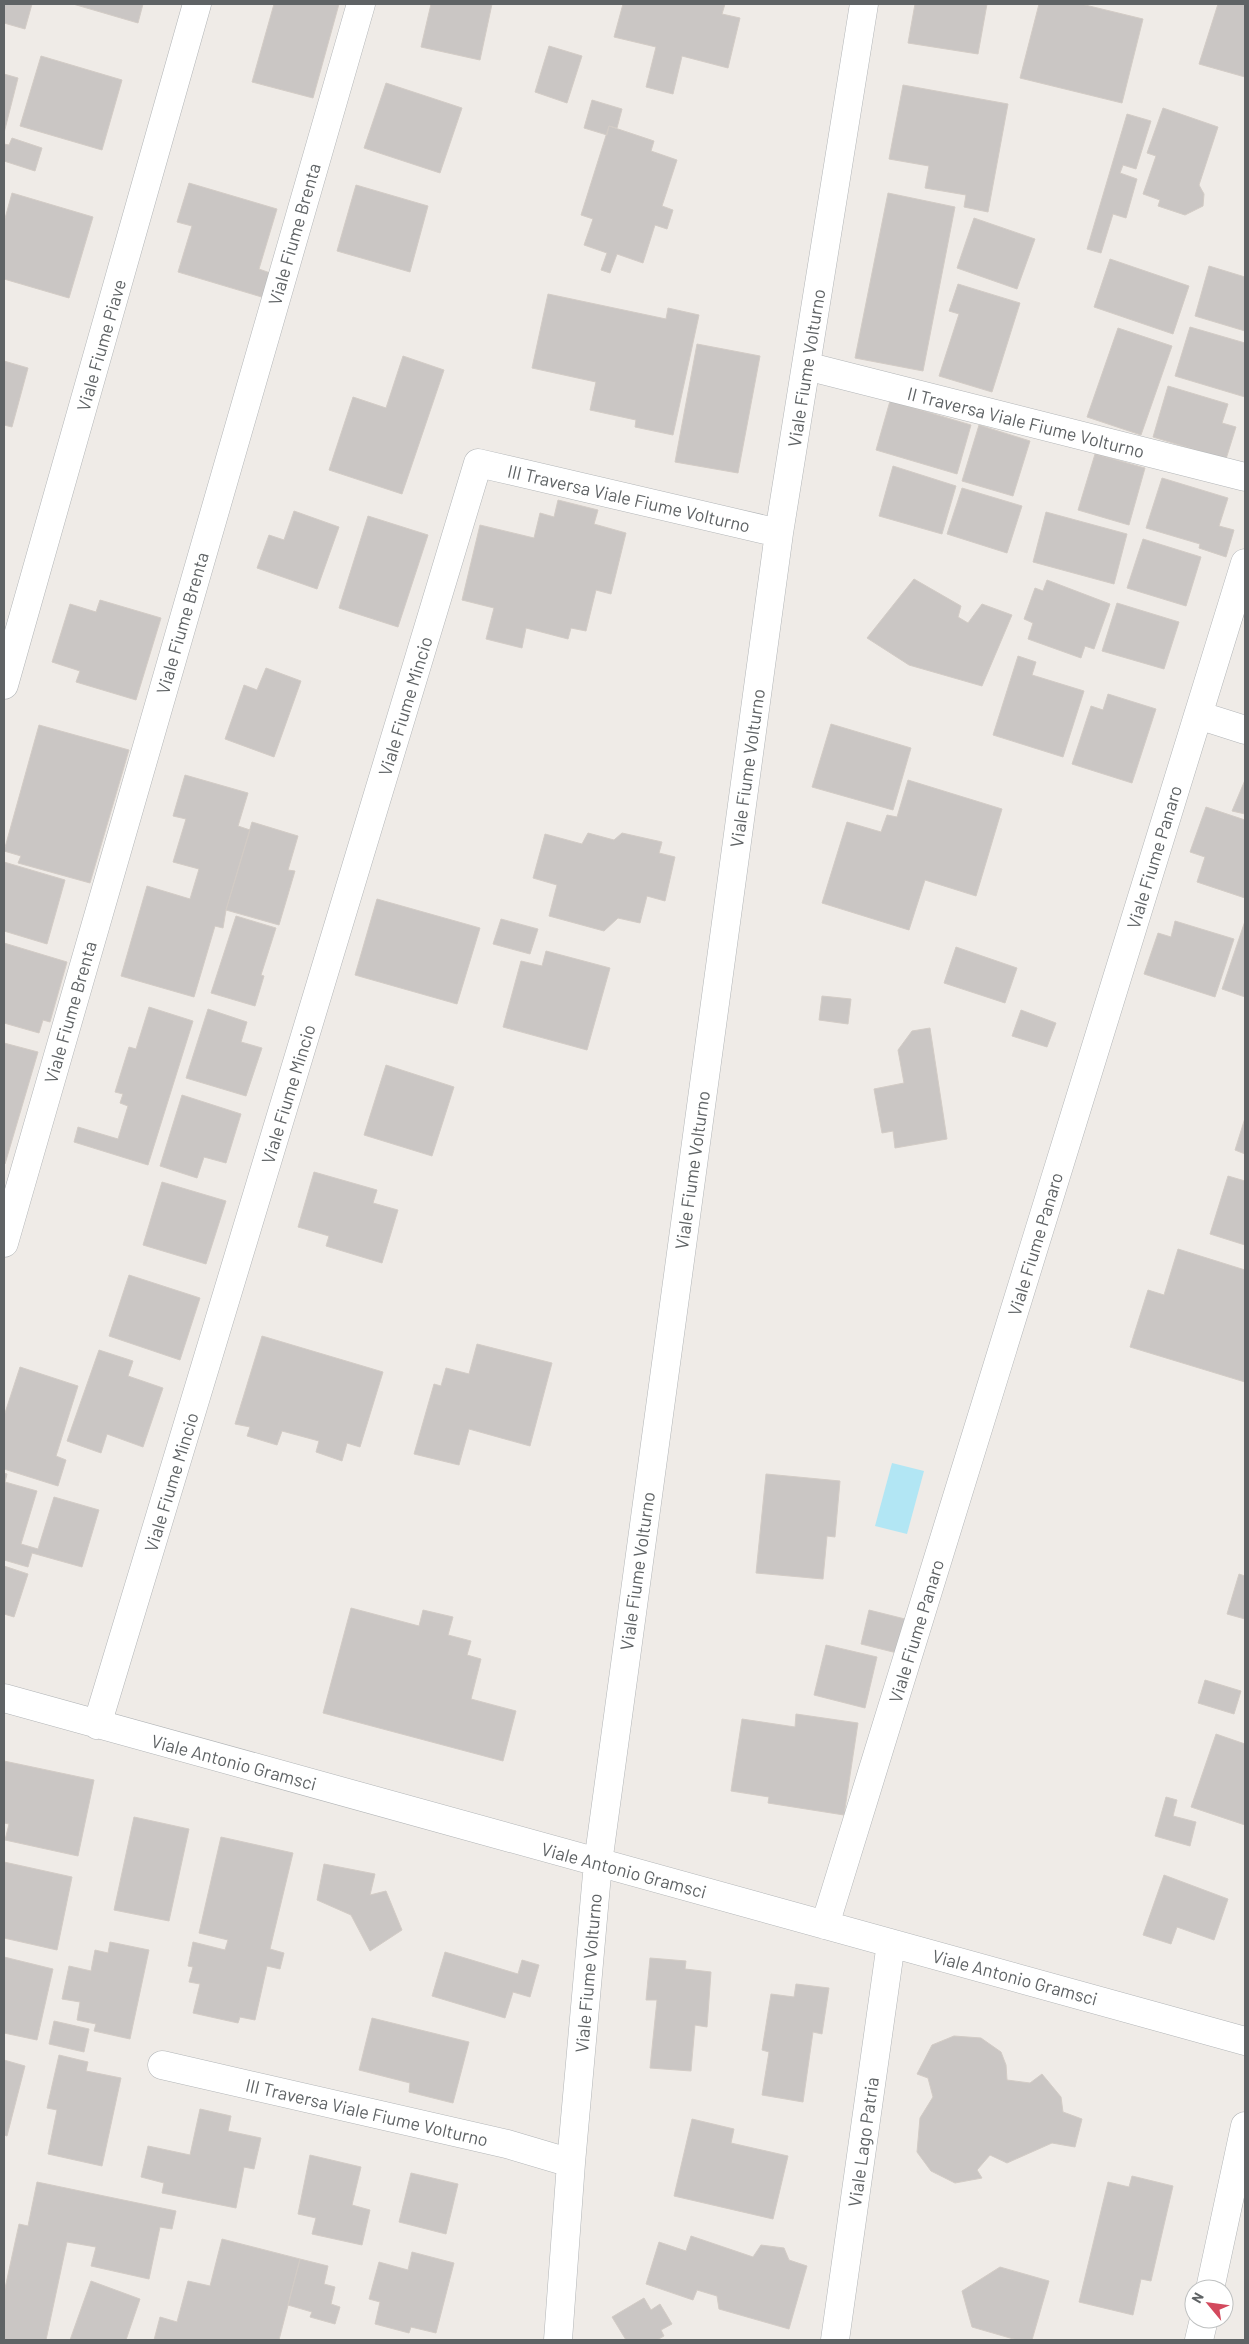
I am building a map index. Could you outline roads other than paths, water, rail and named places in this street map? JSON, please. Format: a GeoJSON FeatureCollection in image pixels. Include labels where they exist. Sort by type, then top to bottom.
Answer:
{"type":"FeatureCollection","features":[{"type":"Feature","properties":{"kind":"street","name":"Viale Fiume Piave"},"geometry":{"type":"LineString","coordinates":[[4,685],[197,4]]}},
{"type":"Feature","properties":{"kind":"street","name":"Viale Fiume Brenta"},"geometry":{"type":"LineString","coordinates":[[4,1243],[361,4]]}},
{"type":"Feature","properties":{"kind":"street","name":"Viale Fiume Volturno"},"geometry":{"type":"LineString","coordinates":[[558,2340],[571,2163],[598,1862],[779,533],[864,4]]}},
{"type":"Feature","properties":{"kind":"street","name":"II Traversa Viale Fiume Volturno"},"geometry":{"type":"LineString","coordinates":[[806,366],[1245,477]]}},
{"type":"Feature","properties":{"kind":"street","name":"III Traversa Viale Fiume Volturno"},"geometry":{"type":"LineString","coordinates":[[478,463],[779,533]]}},
{"type":"Feature","properties":{"kind":"street","name":"Viale Fiume Mincio"},"geometry":{"type":"LineString","coordinates":[[97,1725],[478,463]]}},
{"type":"Feature","properties":{"kind":"street","name":"Viale Fiume Panaro"},"geometry":{"type":"LineString","coordinates":[[825,1925],[1245,563]]}},
{"type":"Feature","properties":{"kind":"street"},"geometry":{"type":"LineString","coordinates":[[1198,715],[1245,730]]}},
{"type":"Feature","properties":{"kind":"street","name":"Viale Antonio Gramsci"},"geometry":{"type":"LineString","coordinates":[[4,1698],[1245,2041]]}},
{"type":"Feature","properties":{"kind":"street","name":"Viale Lago Patria"},"geometry":{"type":"LineString","coordinates":[[835,2340],[891,1943]]}},
{"type":"Feature","properties":{"kind":"street","name":"III Traversa Viale Fiume Volturno"},"geometry":{"type":"LineString","coordinates":[[162,2065],[507,2144],[571,2163]]}},
{"type":"Feature","properties":{"kind":"street"},"geometry":{"type":"LineString","coordinates":[[1212,2279],[1245,2126]]}},
{"type":"Feature","properties":{"kind":"water"},"geometry":{"type":"Polygon","coordinates":[[[892,1463],[924,1471],[907,1534],[875,1526],[892,1463]]]}}]}
